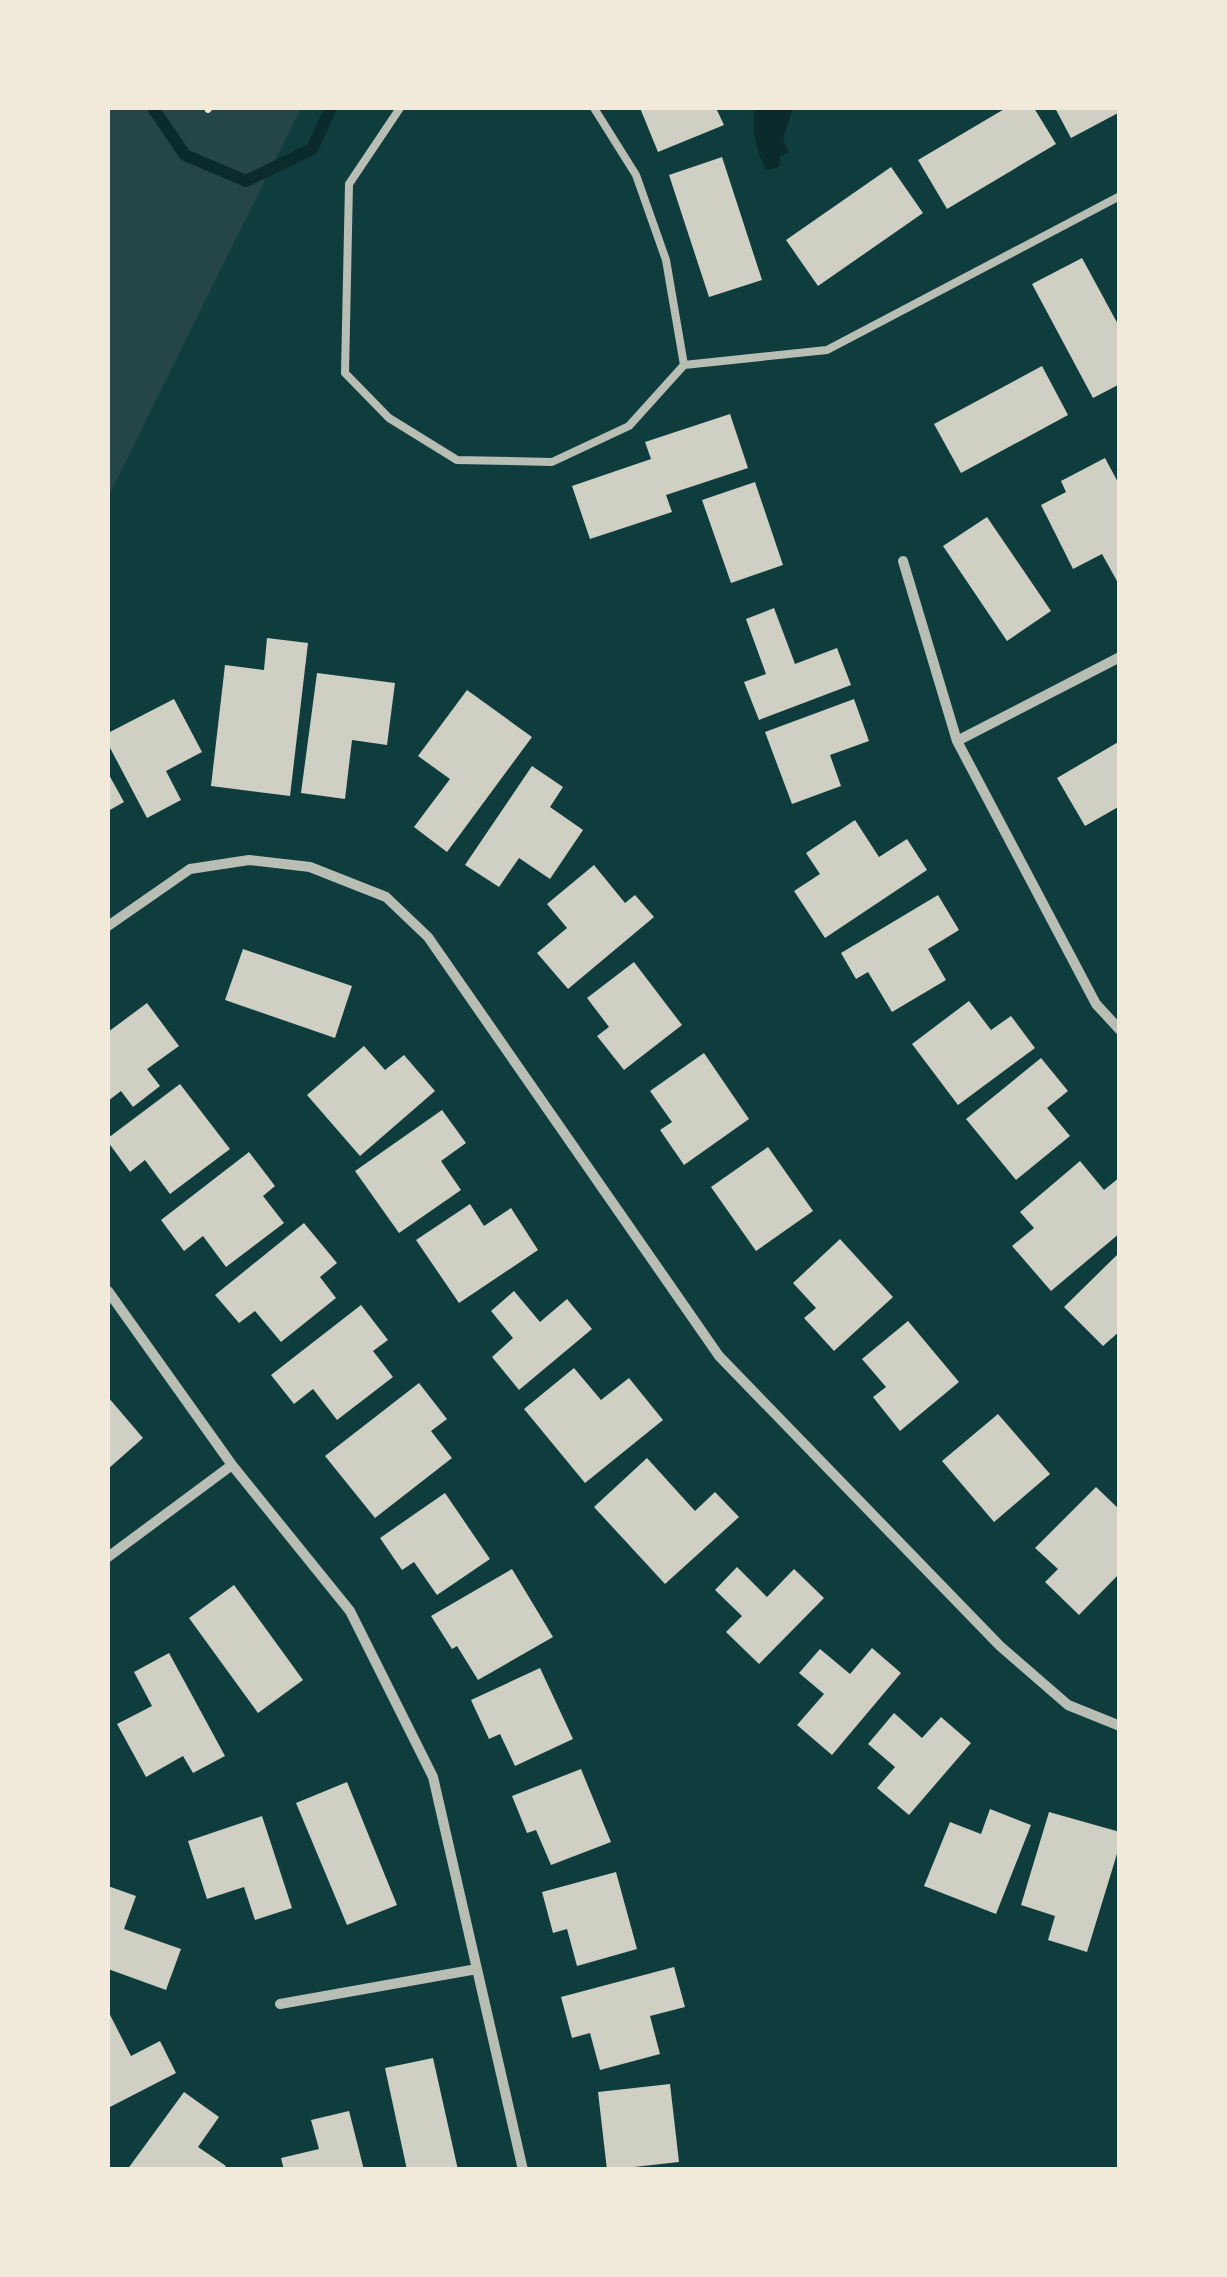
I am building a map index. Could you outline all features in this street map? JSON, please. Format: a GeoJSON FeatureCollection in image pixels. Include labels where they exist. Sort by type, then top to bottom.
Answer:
{"type":"FeatureCollection","features":[{"type":"Feature","properties":{"kind":"street"},"geometry":{"type":"LineString","coordinates":[[903,561],[957,741],[1096,1004],[1120,1030]]}},
{"type":"Feature","properties":{"kind":"street"},"geometry":{"type":"LineString","coordinates":[[957,741],[1120,656]]}},
{"type":"Feature","properties":{"kind":"street"},"geometry":{"type":"LineString","coordinates":[[108,926],[190,869],[249,860],[310,868],[386,896],[428,937],[720,1356],[1000,1646],[1068,1705],[1120,1726]]}},
{"type":"Feature","properties":{"kind":"street"},"geometry":{"type":"LineString","coordinates":[[108,1291],[232,1464],[350,1610],[433,1777],[523,2170]]}},
{"type":"Feature","properties":{"kind":"street"},"geometry":{"type":"LineString","coordinates":[[108,1557],[232,1464]]}},
{"type":"Feature","properties":{"kind":"street"},"geometry":{"type":"LineString","coordinates":[[280,2004],[477,1969]]}},
{"type":"Feature","properties":{"kind":"lane"},"geometry":{"type":"LineString","coordinates":[[400,108],[349,184],[345,373],[389,418],[457,460],[552,462],[629,426],[684,365],[827,350],[1120,196]]}},
{"type":"Feature","properties":{"kind":"lane"},"geometry":{"type":"LineString","coordinates":[[594,108],[636,175],[666,260],[684,365]]}},
{"type":"Feature","properties":{"kind":"shaded area"},"geometry":{"type":"Polygon","coordinates":[[[108,108],[301,108],[108,497],[108,108]]]}},
{"type":"Feature","properties":{"kind":"shaded area"},"geometry":{"type":"Polygon","coordinates":[[[755,108],[791,108],[783,138],[788,152],[780,157],[779,167],[766,170],[762,163],[754,132],[755,108]]]}},
{"type":"Feature","properties":{"kind":"building"},"geometry":{"type":"Polygon","coordinates":[[[640,108],[716,108],[724,125],[658,152],[640,108]]]}},
{"type":"Feature","properties":{"kind":"building"},"geometry":{"type":"Polygon","coordinates":[[[1006,108],[1034,108],[1056,144],[947,209],[918,160],[1006,108]]]}},
{"type":"Feature","properties":{"kind":"building"},"geometry":{"type":"Polygon","coordinates":[[[1055,108],[1120,108],[1120,112],[1071,138],[1055,108]]]}},
{"type":"Feature","properties":{"kind":"building"},"geometry":{"type":"Polygon","coordinates":[[[722,157],[762,280],[709,297],[669,175],[722,157]]]}},
{"type":"Feature","properties":{"kind":"building"},"geometry":{"type":"Polygon","coordinates":[[[891,167],[923,213],[818,286],[786,240],[891,167]]]}},
{"type":"Feature","properties":{"kind":"building"},"geometry":{"type":"Polygon","coordinates":[[[1082,258],[1120,328],[1120,384],[1093,398],[1032,284],[1082,258]]]}},
{"type":"Feature","properties":{"kind":"building"},"geometry":{"type":"Polygon","coordinates":[[[1042,366],[1068,415],[961,473],[934,424],[1042,366]]]}},
{"type":"Feature","properties":{"kind":"building"},"geometry":{"type":"Polygon","coordinates":[[[730,414],[748,468],[666,495],[672,512],[590,539],[572,486],[651,459],[645,442],[730,414]]]}},
{"type":"Feature","properties":{"kind":"building"},"geometry":{"type":"Polygon","coordinates":[[[1105,458],[1120,486],[1117,581],[1102,554],[1073,569],[1041,505],[1066,492],[1061,481],[1105,458]]]}},
{"type":"Feature","properties":{"kind":"building"},"geometry":{"type":"Polygon","coordinates":[[[755,482],[783,565],[731,583],[702,500],[755,482]]]}},
{"type":"Feature","properties":{"kind":"building"},"geometry":{"type":"Polygon","coordinates":[[[987,517],[1051,611],[1007,641],[943,546],[987,517]]]}},
{"type":"Feature","properties":{"kind":"building"},"geometry":{"type":"Polygon","coordinates":[[[774,608],[795,664],[837,648],[851,685],[759,720],[744,682],[766,674],[746,619],[774,608]]]}},
{"type":"Feature","properties":{"kind":"building"},"geometry":{"type":"Polygon","coordinates":[[[267,638],[308,643],[290,796],[211,786],[225,665],[264,670],[267,638]]]}},
{"type":"Feature","properties":{"kind":"building"},"geometry":{"type":"Polygon","coordinates":[[[317,673],[395,683],[387,745],[352,740],[345,799],[301,793],[317,673]]]}},
{"type":"Feature","properties":{"kind":"building"},"geometry":{"type":"Polygon","coordinates":[[[467,690],[532,737],[447,852],[414,827],[450,779],[418,756],[467,690]]]}},
{"type":"Feature","properties":{"kind":"building"},"geometry":{"type":"Polygon","coordinates":[[[174,699],[202,752],[166,771],[181,800],[147,818],[108,744],[108,733],[174,699]]]}},
{"type":"Feature","properties":{"kind":"building"},"geometry":{"type":"Polygon","coordinates":[[[854,699],[869,741],[830,755],[841,786],[792,804],[765,732],[854,699]]]}},
{"type":"Feature","properties":{"kind":"building"},"geometry":{"type":"Polygon","coordinates":[[[1120,741],[1120,806],[1085,826],[1057,778],[1120,741]]]}},
{"type":"Feature","properties":{"kind":"building"},"geometry":{"type":"Polygon","coordinates":[[[532,766],[563,787],[550,807],[583,830],[550,879],[519,858],[499,887],[465,865],[532,766]]]}},
{"type":"Feature","properties":{"kind":"building"},"geometry":{"type":"Polygon","coordinates":[[[108,773],[124,802],[108,811],[108,773]]]}},
{"type":"Feature","properties":{"kind":"building"},"geometry":{"type":"Polygon","coordinates":[[[855,820],[879,857],[907,839],[927,870],[825,938],[794,891],[820,874],[806,853],[855,820]]]}},
{"type":"Feature","properties":{"kind":"building"},"geometry":{"type":"Polygon","coordinates":[[[594,865],[625,903],[635,895],[654,917],[568,989],[537,953],[567,928],[547,904],[594,865]]]}},
{"type":"Feature","properties":{"kind":"building"},"geometry":{"type":"Polygon","coordinates":[[[938,895],[959,930],[928,949],[946,980],[892,1012],[868,972],[856,979],[841,953],[938,895]]]}},
{"type":"Feature","properties":{"kind":"building"},"geometry":{"type":"Polygon","coordinates":[[[243,949],[352,986],[335,1038],[225,1000],[243,949]]]}},
{"type":"Feature","properties":{"kind":"building"},"geometry":{"type":"Polygon","coordinates":[[[634,962],[682,1025],[624,1070],[597,1036],[609,1027],[587,998],[634,962]]]}},
{"type":"Feature","properties":{"kind":"building"},"geometry":{"type":"Polygon","coordinates":[[[969,1001],[991,1030],[1011,1016],[1035,1048],[958,1105],[912,1044],[969,1001]]]}},
{"type":"Feature","properties":{"kind":"building"},"geometry":{"type":"Polygon","coordinates":[[[147,1003],[179,1046],[147,1069],[160,1086],[133,1107],[121,1091],[108,1101],[108,1032],[147,1003]]]}},
{"type":"Feature","properties":{"kind":"building"},"geometry":{"type":"Polygon","coordinates":[[[364,1046],[385,1070],[404,1055],[435,1091],[360,1156],[307,1095],[364,1046]]]}},
{"type":"Feature","properties":{"kind":"building"},"geometry":{"type":"Polygon","coordinates":[[[704,1053],[749,1119],[684,1165],[660,1130],[672,1122],[650,1091],[704,1053]]]}},
{"type":"Feature","properties":{"kind":"building"},"geometry":{"type":"Polygon","coordinates":[[[1041,1058],[1068,1091],[1047,1108],[1070,1136],[1016,1180],[966,1119],[1041,1058]]]}},
{"type":"Feature","properties":{"kind":"building"},"geometry":{"type":"Polygon","coordinates":[[[180,1084],[230,1149],[170,1194],[145,1160],[130,1172],[108,1138],[180,1084]]]}},
{"type":"Feature","properties":{"kind":"building"},"geometry":{"type":"Polygon","coordinates":[[[442,1110],[466,1143],[441,1161],[461,1190],[399,1233],[355,1171],[442,1110]]]}},
{"type":"Feature","properties":{"kind":"building"},"geometry":{"type":"Polygon","coordinates":[[[768,1147],[813,1211],[756,1251],[711,1187],[768,1147]]]}},
{"type":"Feature","properties":{"kind":"building"},"geometry":{"type":"Polygon","coordinates":[[[249,1152],[275,1186],[263,1196],[284,1223],[226,1267],[203,1236],[184,1251],[161,1220],[249,1152]]]}},
{"type":"Feature","properties":{"kind":"building"},"geometry":{"type":"Polygon","coordinates":[[[1080,1161],[1104,1190],[1120,1177],[1120,1233],[1051,1291],[1012,1246],[1034,1228],[1020,1212],[1080,1161]]]}},
{"type":"Feature","properties":{"kind":"building"},"geometry":{"type":"Polygon","coordinates":[[[470,1204],[484,1226],[511,1208],[538,1250],[459,1303],[416,1240],[470,1204]]]}},
{"type":"Feature","properties":{"kind":"building"},"geometry":{"type":"Polygon","coordinates":[[[304,1223],[337,1263],[320,1277],[336,1298],[281,1342],[255,1311],[239,1323],[215,1295],[304,1223]]]}},
{"type":"Feature","properties":{"kind":"building"},"geometry":{"type":"Polygon","coordinates":[[[840,1239],[893,1297],[834,1351],[804,1318],[816,1308],[793,1283],[840,1239]]]}},
{"type":"Feature","properties":{"kind":"building"},"geometry":{"type":"Polygon","coordinates":[[[1120,1252],[1120,1331],[1103,1346],[1064,1307],[1120,1252]]]}},
{"type":"Feature","properties":{"kind":"building"},"geometry":{"type":"Polygon","coordinates":[[[514,1291],[540,1322],[567,1299],[592,1329],[519,1390],[492,1357],[513,1338],[491,1311],[514,1291]]]}},
{"type":"Feature","properties":{"kind":"building"},"geometry":{"type":"Polygon","coordinates":[[[361,1305],[388,1340],[373,1351],[393,1377],[337,1420],[313,1389],[294,1404],[271,1375],[361,1305]]]}},
{"type":"Feature","properties":{"kind":"building"},"geometry":{"type":"Polygon","coordinates":[[[908,1321],[959,1382],[900,1431],[873,1397],[886,1387],[862,1359],[908,1321]]]}},
{"type":"Feature","properties":{"kind":"building"},"geometry":{"type":"Polygon","coordinates":[[[574,1368],[601,1400],[629,1378],[663,1420],[585,1483],[524,1409],[574,1368]]]}},
{"type":"Feature","properties":{"kind":"building"},"geometry":{"type":"Polygon","coordinates":[[[419,1383],[447,1419],[431,1431],[452,1458],[375,1518],[325,1456],[419,1383]]]}},
{"type":"Feature","properties":{"kind":"building"},"geometry":{"type":"Polygon","coordinates":[[[108,1397],[143,1438],[108,1469],[108,1397]]]}},
{"type":"Feature","properties":{"kind":"building"},"geometry":{"type":"Polygon","coordinates":[[[998,1414],[1050,1474],[994,1522],[942,1461],[998,1414]]]}},
{"type":"Feature","properties":{"kind":"building"},"geometry":{"type":"Polygon","coordinates":[[[647,1458],[695,1511],[715,1492],[739,1517],[665,1584],[594,1507],[647,1458]]]}},
{"type":"Feature","properties":{"kind":"building"},"geometry":{"type":"Polygon","coordinates":[[[1096,1487],[1120,1510],[1120,1573],[1079,1615],[1045,1582],[1058,1569],[1035,1548],[1096,1487]]]}},
{"type":"Feature","properties":{"kind":"building"},"geometry":{"type":"Polygon","coordinates":[[[445,1493],[490,1559],[437,1595],[414,1562],[402,1570],[380,1538],[445,1493]]]}},
{"type":"Feature","properties":{"kind":"building"},"geometry":{"type":"Polygon","coordinates":[[[737,1567],[767,1597],[794,1569],[824,1598],[759,1664],[726,1632],[742,1616],[715,1590],[737,1567]]]}},
{"type":"Feature","properties":{"kind":"building"},"geometry":{"type":"Polygon","coordinates":[[[512,1569],[553,1637],[478,1680],[457,1646],[452,1649],[431,1616],[512,1569]]]}},
{"type":"Feature","properties":{"kind":"building"},"geometry":{"type":"Polygon","coordinates":[[[234,1585],[303,1680],[258,1713],[189,1618],[234,1585]]]}},
{"type":"Feature","properties":{"kind":"building"},"geometry":{"type":"Polygon","coordinates":[[[872,1648],[901,1673],[832,1755],[797,1725],[824,1694],[799,1673],[820,1649],[850,1674],[872,1648]]]}},
{"type":"Feature","properties":{"kind":"building"},"geometry":{"type":"Polygon","coordinates":[[[169,1653],[225,1756],[193,1773],[183,1756],[146,1777],[117,1724],[152,1706],[134,1672],[169,1653]]]}},
{"type":"Feature","properties":{"kind":"building"},"geometry":{"type":"Polygon","coordinates":[[[540,1668],[573,1739],[515,1766],[500,1734],[489,1739],[471,1700],[540,1668]]]}},
{"type":"Feature","properties":{"kind":"building"},"geometry":{"type":"Polygon","coordinates":[[[894,1713],[922,1738],[941,1717],[971,1743],[909,1815],[877,1788],[895,1767],[868,1744],[894,1713]]]}},
{"type":"Feature","properties":{"kind":"building"},"geometry":{"type":"Polygon","coordinates":[[[581,1769],[611,1842],[551,1865],[536,1830],[527,1833],[512,1796],[581,1769]]]}},
{"type":"Feature","properties":{"kind":"building"},"geometry":{"type":"Polygon","coordinates":[[[347,1782],[397,1905],[347,1925],[296,1803],[347,1782]]]}},
{"type":"Feature","properties":{"kind":"building"},"geometry":{"type":"Polygon","coordinates":[[[990,1809],[1031,1825],[996,1914],[924,1886],[950,1822],[981,1834],[990,1809]]]}},
{"type":"Feature","properties":{"kind":"building"},"geometry":{"type":"Polygon","coordinates":[[[1049,1812],[1120,1832],[1120,1844],[1087,1952],[1048,1940],[1055,1916],[1021,1905],[1049,1812]]]}},
{"type":"Feature","properties":{"kind":"building"},"geometry":{"type":"Polygon","coordinates":[[[262,1816],[292,1908],[255,1920],[244,1887],[207,1899],[188,1841],[262,1816]]]}},
{"type":"Feature","properties":{"kind":"building"},"geometry":{"type":"Polygon","coordinates":[[[616,1872],[637,1949],[577,1966],[567,1929],[553,1933],[542,1892],[616,1872]]]}},
{"type":"Feature","properties":{"kind":"building"},"geometry":{"type":"Polygon","coordinates":[[[108,1886],[136,1896],[124,1929],[181,1949],[166,1990],[108,1969],[108,1886]]]}},
{"type":"Feature","properties":{"kind":"building"},"geometry":{"type":"Polygon","coordinates":[[[674,1967],[685,2007],[650,2016],[660,2054],[600,2070],[590,2033],[572,2038],[561,1997],[674,1967]]]}},
{"type":"Feature","properties":{"kind":"building"},"geometry":{"type":"Polygon","coordinates":[[[108,2011],[131,2056],[160,2041],[176,2073],[108,2108],[108,2011]]]}},
{"type":"Feature","properties":{"kind":"building"},"geometry":{"type":"Polygon","coordinates":[[[433,2058],[458,2170],[407,2170],[385,2068],[433,2058]]]}},
{"type":"Feature","properties":{"kind":"building"},"geometry":{"type":"Polygon","coordinates":[[[670,2084],[679,2162],[607,2170],[598,2092],[670,2084]]]}},
{"type":"Feature","properties":{"kind":"building"},"geometry":{"type":"Polygon","coordinates":[[[184,2092],[219,2117],[198,2147],[226,2166],[223,2170],[127,2170],[184,2092]]]}},
{"type":"Feature","properties":{"kind":"building"},"geometry":{"type":"Polygon","coordinates":[[[349,2111],[364,2170],[284,2170],[281,2158],[319,2149],[311,2120],[349,2111]]]}},
{"type":"Feature","properties":{"kind":"waterway"},"geometry":{"type":"LineString","coordinates":[[153,108],[185,155],[246,181],[312,149],[331,108]]}}]}
